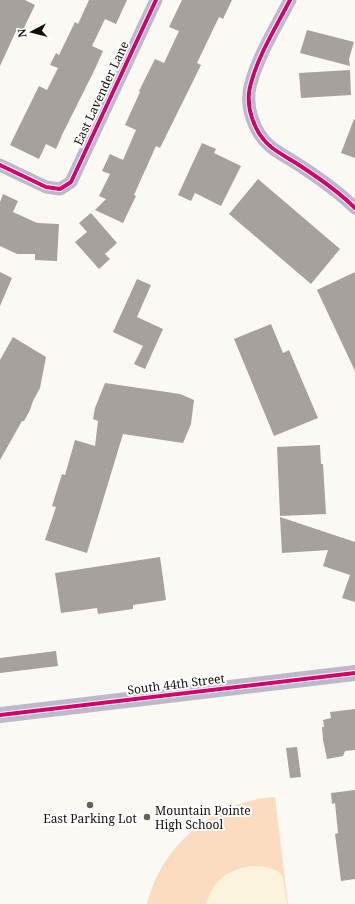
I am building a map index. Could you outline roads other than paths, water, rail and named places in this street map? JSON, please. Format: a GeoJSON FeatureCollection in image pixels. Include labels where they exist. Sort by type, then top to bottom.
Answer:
{"type":"FeatureCollection","features":[{"type":"Feature","properties":{"kind":"street","name":"East Lavender Lane"},"geometry":{"type":"LineString","coordinates":[[0,165],[46,187],[60,189],[71,182],[156,0]]}},
{"type":"Feature","properties":{"kind":"street"},"geometry":{"type":"LineString","coordinates":[[290,0],[256,67],[250,84],[249,102],[251,114],[263,139],[272,148],[326,183],[355,208]]}},
{"type":"Feature","properties":{"kind":"street","name":"South 44th Street"},"geometry":{"type":"LineString","coordinates":[[0,715],[355,673]]}},
{"type":"Feature","properties":{"kind":"place","name":"East Parking Lot"},"geometry":{"type":"Point","coordinates":[90,805]}},
{"type":"Feature","properties":{"kind":"place","name":"Mountain Pointe High School"},"geometry":{"type":"Point","coordinates":[147,817]}}]}
